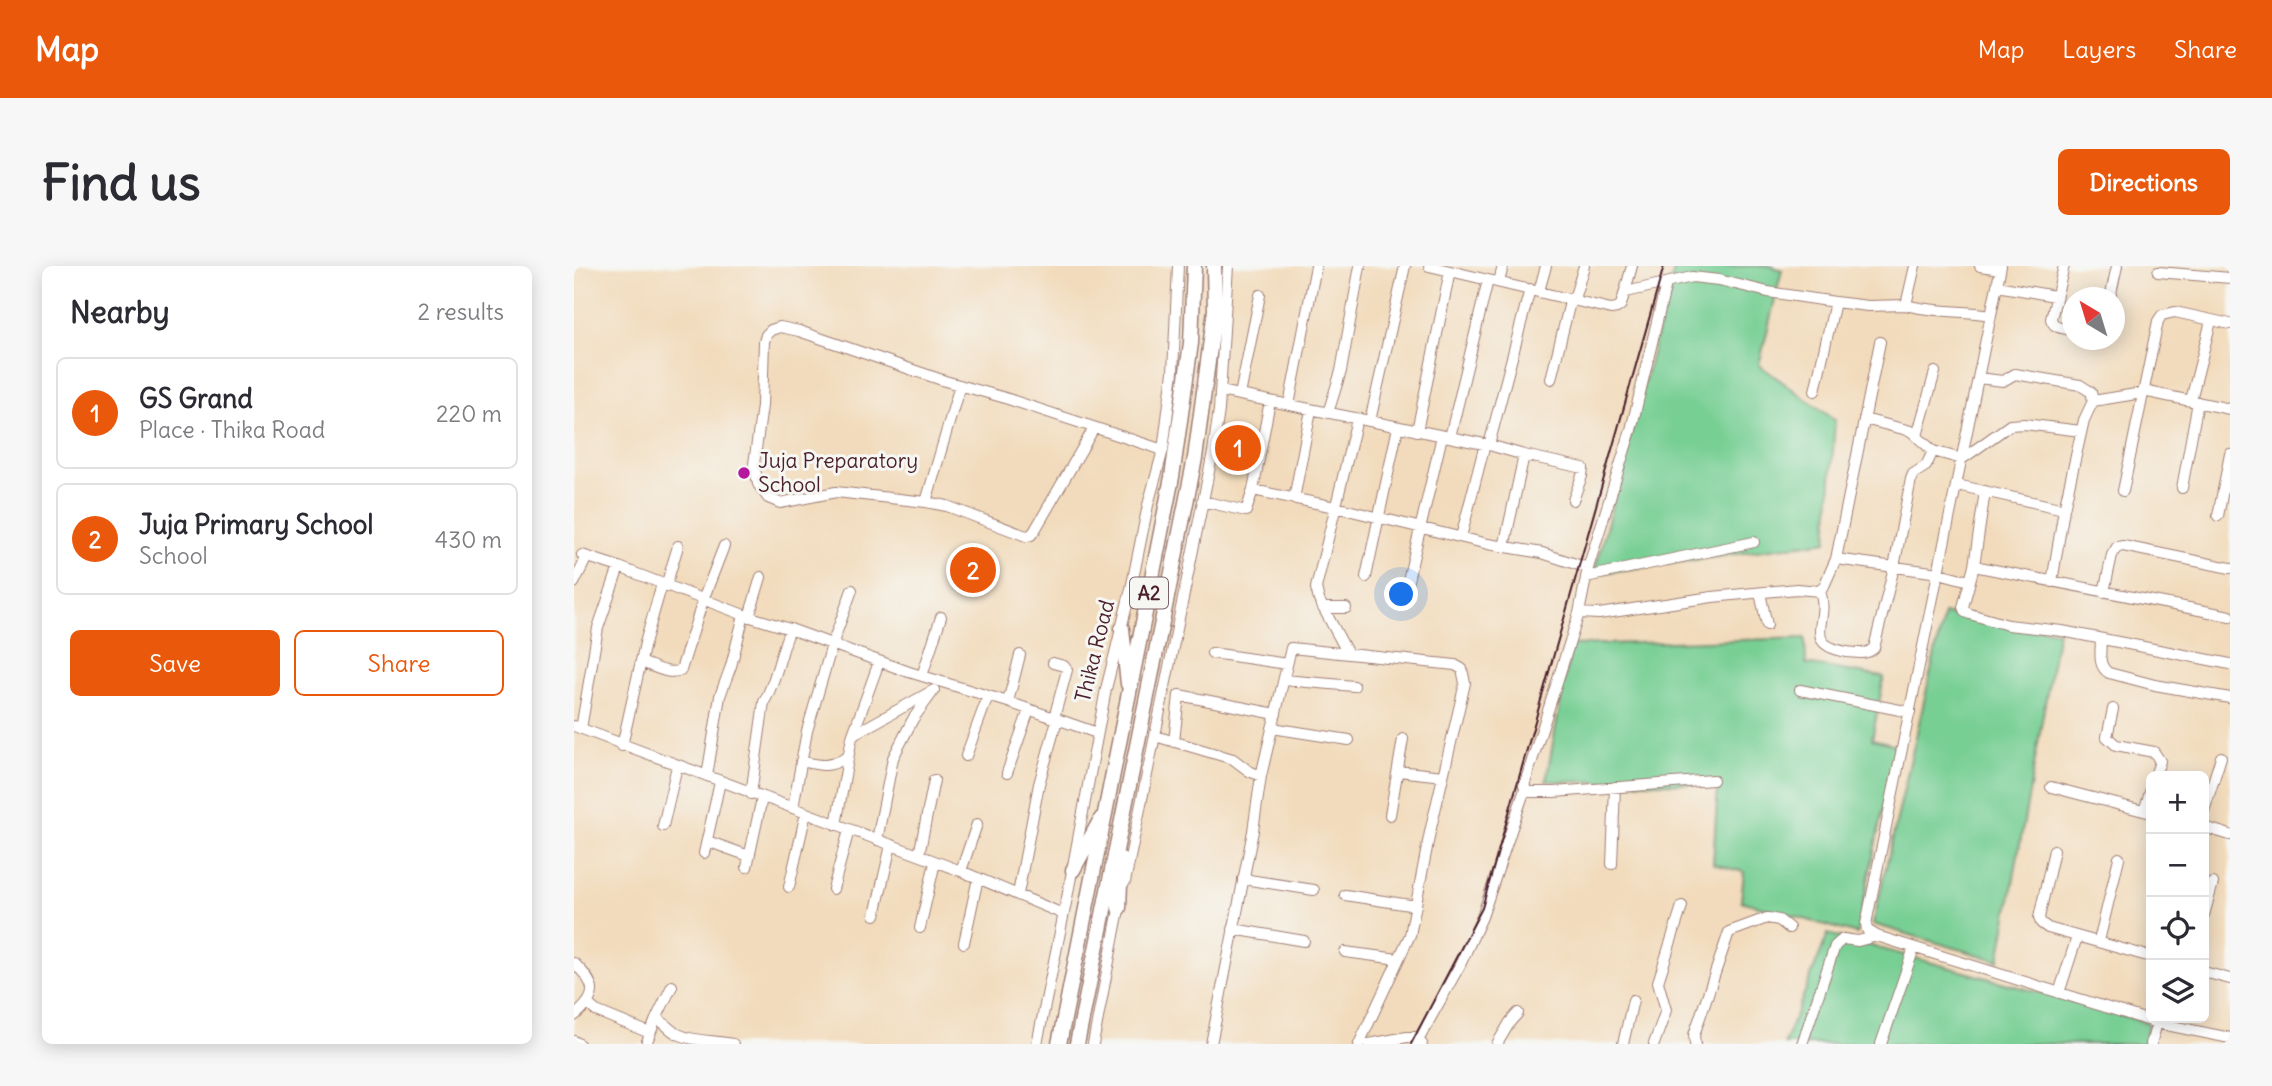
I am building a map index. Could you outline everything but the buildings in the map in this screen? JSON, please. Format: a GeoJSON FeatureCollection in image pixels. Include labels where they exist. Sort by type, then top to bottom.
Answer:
{"type":"FeatureCollection","features":[{"type":"Feature","properties":{"kind":"highway","name":"Thika Road"},"geometry":{"type":"LineString","coordinates":[[1059,1044],[1172,477],[1191,344],[1194,266]]}},
{"type":"Feature","properties":{"kind":"highway","name":"A2"},"geometry":{"type":"LineString","coordinates":[[1077,1044],[1195,458],[1215,310],[1214,266]]}},
{"type":"Feature","properties":{"kind":"highway"},"geometry":{"type":"LineString","coordinates":[[1122,629],[1124,667],[1129,692]]}},
{"type":"Feature","properties":{"kind":"highway"},"geometry":{"type":"LineString","coordinates":[[1073,870],[1107,807]]}},
{"type":"Feature","properties":{"kind":"highway"},"geometry":{"type":"LineString","coordinates":[[1119,908],[1122,816]]}},
{"type":"Feature","properties":{"kind":"street","name":"Thika Road"},"geometry":{"type":"LineString","coordinates":[[1037,1044],[1073,870],[1097,733],[1148,505],[1163,450],[1173,372],[1178,266]]}},
{"type":"Feature","properties":{"kind":"street"},"geometry":{"type":"LineString","coordinates":[[1093,1044],[1213,452],[1228,266]]}},
{"type":"Feature","properties":{"kind":"street"},"geometry":{"type":"LineString","coordinates":[[1289,405],[1316,266]]}},
{"type":"Feature","properties":{"kind":"street"},"geometry":{"type":"LineString","coordinates":[[1328,413],[1340,371],[1360,266]]}},
{"type":"Feature","properties":{"kind":"street"},"geometry":{"type":"LineString","coordinates":[[1370,421],[1405,266]]}},
{"type":"Feature","properties":{"kind":"street"},"geometry":{"type":"LineString","coordinates":[[1429,266],[1450,271],[1462,270],[1493,281],[1611,309],[1622,304],[1632,266]]}},
{"type":"Feature","properties":{"kind":"street"},"geometry":{"type":"LineString","coordinates":[[1405,593],[1446,436],[1493,281],[1503,266]]}},
{"type":"Feature","properties":{"kind":"street"},"geometry":{"type":"LineString","coordinates":[[1461,537],[1535,290],[1546,266]]}},
{"type":"Feature","properties":{"kind":"street"},"geometry":{"type":"LineString","coordinates":[[1551,379],[1572,298],[1584,266]]}},
{"type":"Feature","properties":{"kind":"street"},"geometry":{"type":"LineString","coordinates":[[1684,279],[1686,266]]}},
{"type":"Feature","properties":{"kind":"street"},"geometry":{"type":"LineString","coordinates":[[1906,305],[1915,266]]}},
{"type":"Feature","properties":{"kind":"street"},"geometry":{"type":"LineString","coordinates":[[1980,266],[2001,267],[1866,924],[1867,930],[1877,936],[2146,1020]]}},
{"type":"Feature","properties":{"kind":"street"},"geometry":{"type":"LineString","coordinates":[[2062,328],[2052,324],[2051,318],[2064,266]]}},
{"type":"Feature","properties":{"kind":"street"},"geometry":{"type":"LineString","coordinates":[[2112,287],[2117,266]]}},
{"type":"Feature","properties":{"kind":"street"},"geometry":{"type":"LineString","coordinates":[[1417,431],[1450,271]]}},
{"type":"Feature","properties":{"kind":"street"},"geometry":{"type":"LineString","coordinates":[[2158,272],[2230,278]]}},
{"type":"Feature","properties":{"kind":"street"},"geometry":{"type":"LineString","coordinates":[[1626,292],[1692,277],[1835,302],[1868,306],[1906,305],[1930,311],[1965,310],[1991,315]]}},
{"type":"Feature","properties":{"kind":"street"},"geometry":{"type":"LineString","coordinates":[[1369,1044],[1408,1037],[1415,1037],[1419,1043],[1482,917],[1579,613],[1587,573],[1630,430],[1666,284]]}},
{"type":"Feature","properties":{"kind":"street"},"geometry":{"type":"LineString","coordinates":[[1997,286],[2055,296]]}},
{"type":"Feature","properties":{"kind":"street"},"geometry":{"type":"LineString","coordinates":[[1240,394],[1260,295]]}},
{"type":"Feature","properties":{"kind":"street"},"geometry":{"type":"LineString","coordinates":[[1815,391],[1835,302]]}},
{"type":"Feature","properties":{"kind":"street"},"geometry":{"type":"LineString","coordinates":[[2123,491],[2158,321],[2162,314],[2175,312],[2230,324]]}},
{"type":"Feature","properties":{"kind":"street"},"geometry":{"type":"LineString","coordinates":[[2182,488],[2194,401],[2211,321]]}},
{"type":"Feature","properties":{"kind":"street"},"geometry":{"type":"LineString","coordinates":[[1094,428],[1031,535],[1026,536],[947,506],[926,502],[836,492],[780,503],[768,498],[758,484],[754,464],[761,406],[764,342],[771,330],[780,327],[1163,450]]}},
{"type":"Feature","properties":{"kind":"street"},"geometry":{"type":"LineString","coordinates":[[1820,591],[1836,559],[1880,342]]}},
{"type":"Feature","properties":{"kind":"street"},"geometry":{"type":"LineString","coordinates":[[1917,436],[1935,372]]}},
{"type":"Feature","properties":{"kind":"street"},"geometry":{"type":"LineString","coordinates":[[1978,378],[2005,381],[2015,374],[2080,385],[2091,392],[2093,401],[2081,431],[2052,582]]}},
{"type":"Feature","properties":{"kind":"street"},"geometry":{"type":"LineString","coordinates":[[926,502],[960,385]]}},
{"type":"Feature","properties":{"kind":"street"},"geometry":{"type":"LineString","coordinates":[[1220,391],[1446,436],[1583,468],[1583,476],[1573,500]]}},
{"type":"Feature","properties":{"kind":"street"},"geometry":{"type":"LineString","coordinates":[[2093,401],[2144,392],[2230,409]]}},
{"type":"Feature","properties":{"kind":"street"},"geometry":{"type":"LineString","coordinates":[[1202,501],[1246,511],[1253,490],[1270,401]]}},
{"type":"Feature","properties":{"kind":"street"},"geometry":{"type":"LineString","coordinates":[[1294,499],[1311,410]]}},
{"type":"Feature","properties":{"kind":"street"},"geometry":{"type":"LineString","coordinates":[[1347,652],[1317,596],[1316,588],[1357,419]]}},
{"type":"Feature","properties":{"kind":"street"},"geometry":{"type":"LineString","coordinates":[[1864,419],[1911,431],[1933,451],[1962,459]]}},
{"type":"Feature","properties":{"kind":"street"},"geometry":{"type":"LineString","coordinates":[[1962,459],[2010,425],[2024,424],[2081,431]]}},
{"type":"Feature","properties":{"kind":"street"},"geometry":{"type":"LineString","coordinates":[[1366,577],[1398,427]]}},
{"type":"Feature","properties":{"kind":"street"},"geometry":{"type":"LineString","coordinates":[[1820,591],[1824,602],[1821,628],[1823,642],[1829,648],[1867,653],[1874,648],[1894,567],[1911,479],[1913,474],[1926,466],[1933,451]]}},
{"type":"Feature","properties":{"kind":"street"},"geometry":{"type":"LineString","coordinates":[[2218,516],[2230,454]]}},
{"type":"Feature","properties":{"kind":"street"},"geometry":{"type":"LineString","coordinates":[[1504,547],[1524,455]]}},
{"type":"Feature","properties":{"kind":"street"},"geometry":{"type":"LineString","coordinates":[[1957,485],[2064,509]]}},
{"type":"Feature","properties":{"kind":"street"},"geometry":{"type":"LineString","coordinates":[[1253,490],[1504,547],[1542,553],[1587,573],[1754,542]]}},
{"type":"Feature","properties":{"kind":"street"},"geometry":{"type":"LineString","coordinates":[[1985,491],[1974,565],[1963,607],[1965,612],[2008,625],[2062,631],[2230,664]]}},
{"type":"Feature","properties":{"kind":"street"},"geometry":{"type":"LineString","coordinates":[[622,746],[641,662],[678,546]]}},
{"type":"Feature","properties":{"kind":"street"},"geometry":{"type":"LineString","coordinates":[[641,662],[671,672],[677,673],[681,670],[724,546]]}},
{"type":"Feature","properties":{"kind":"street"},"geometry":{"type":"LineString","coordinates":[[2104,592],[2112,555],[2117,547],[2230,568]]}},
{"type":"Feature","properties":{"kind":"street"},"geometry":{"type":"LineString","coordinates":[[574,583],[585,556],[746,616],[922,676],[937,686],[988,696],[1097,733]]}},
{"type":"Feature","properties":{"kind":"street"},"geometry":{"type":"LineString","coordinates":[[1836,559],[1939,573],[1969,581]]}},
{"type":"Feature","properties":{"kind":"street"},"geometry":{"type":"LineString","coordinates":[[1974,565],[2230,616]]}},
{"type":"Feature","properties":{"kind":"street"},"geometry":{"type":"LineString","coordinates":[[619,567],[598,628],[578,728],[961,871],[1063,914]]}},
{"type":"Feature","properties":{"kind":"street"},"geometry":{"type":"LineString","coordinates":[[707,776],[720,696],[761,578]]}},
{"type":"Feature","properties":{"kind":"street"},"geometry":{"type":"LineString","coordinates":[[1579,613],[1599,614],[1712,597],[1797,589],[1820,591]]}},
{"type":"Feature","properties":{"kind":"street"},"geometry":{"type":"LineString","coordinates":[[793,808],[812,715],[832,645],[852,590]]}},
{"type":"Feature","properties":{"kind":"street"},"geometry":{"type":"LineString","coordinates":[[1760,593],[1766,625]]}},
{"type":"Feature","properties":{"kind":"street"},"geometry":{"type":"LineString","coordinates":[[1323,608],[1346,608]]}},
{"type":"Feature","properties":{"kind":"street"},"geometry":{"type":"LineString","coordinates":[[922,676],[941,617]]}},
{"type":"Feature","properties":{"kind":"street"},"geometry":{"type":"LineString","coordinates":[[751,794],[764,702],[790,629]]}},
{"type":"Feature","properties":{"kind":"street"},"geometry":{"type":"LineString","coordinates":[[2101,639],[2100,662],[2109,673],[2155,685],[2230,698]]}},
{"type":"Feature","properties":{"kind":"street"},"geometry":{"type":"LineString","coordinates":[[1211,1044],[1253,831],[1261,776],[1291,648],[1455,665],[1462,670],[1465,683],[1409,935],[1359,1044]]}},
{"type":"Feature","properties":{"kind":"street"},"geometry":{"type":"LineString","coordinates":[[1212,653],[1287,664]]}},
{"type":"Feature","properties":{"kind":"street"},"geometry":{"type":"LineString","coordinates":[[1007,702],[1020,655]]}},
{"type":"Feature","properties":{"kind":"street"},"geometry":{"type":"LineString","coordinates":[[836,825],[852,737],[879,662]]}},
{"type":"Feature","properties":{"kind":"street"},"geometry":{"type":"LineString","coordinates":[[1018,894],[1039,783],[1067,670],[1064,666],[1053,663]]}},
{"type":"Feature","properties":{"kind":"street"},"geometry":{"type":"LineString","coordinates":[[1284,680],[1354,687]]}},
{"type":"Feature","properties":{"kind":"street"},"geometry":{"type":"LineString","coordinates":[[852,737],[937,686]]}},
{"type":"Feature","properties":{"kind":"street"},"geometry":{"type":"LineString","coordinates":[[877,840],[893,758],[913,719],[937,686]]}},
{"type":"Feature","properties":{"kind":"street"},"geometry":{"type":"LineString","coordinates":[[1800,690],[1910,712]]}},
{"type":"Feature","properties":{"kind":"street"},"geometry":{"type":"LineString","coordinates":[[1174,742],[1180,695],[1276,714]]}},
{"type":"Feature","properties":{"kind":"street"},"geometry":{"type":"LineString","coordinates":[[966,756],[988,696]]}},
{"type":"Feature","properties":{"kind":"street"},"geometry":{"type":"LineString","coordinates":[[2113,709],[2107,737],[2116,745],[2154,752],[2160,761],[2157,771]]}},
{"type":"Feature","properties":{"kind":"street"},"geometry":{"type":"LineString","coordinates":[[1007,772],[1029,710]]}},
{"type":"Feature","properties":{"kind":"street"},"geometry":{"type":"LineString","coordinates":[[1272,728],[1349,740]]}},
{"type":"Feature","properties":{"kind":"street"},"geometry":{"type":"LineString","coordinates":[[1155,736],[1233,759],[1261,776]]}},
{"type":"Feature","properties":{"kind":"street"},"geometry":{"type":"LineString","coordinates":[[1390,815],[1403,739]]}},
{"type":"Feature","properties":{"kind":"street"},"geometry":{"type":"LineString","coordinates":[[801,761],[823,766],[848,757]]}},
{"type":"Feature","properties":{"kind":"street"},"geometry":{"type":"LineString","coordinates":[[2209,795],[2221,757]]}},
{"type":"Feature","properties":{"kind":"street"},"geometry":{"type":"LineString","coordinates":[[663,826],[677,766]]}},
{"type":"Feature","properties":{"kind":"street"},"geometry":{"type":"LineString","coordinates":[[1398,771],[1443,776]]}},
{"type":"Feature","properties":{"kind":"street"},"geometry":{"type":"LineString","coordinates":[[919,855],[934,780]]}},
{"type":"Feature","properties":{"kind":"street"},"geometry":{"type":"LineString","coordinates":[[1525,789],[1533,793],[1713,780]]}},
{"type":"Feature","properties":{"kind":"street"},"geometry":{"type":"LineString","coordinates":[[704,853],[720,782]]}},
{"type":"Feature","properties":{"kind":"street"},"geometry":{"type":"LineString","coordinates":[[1612,864],[1615,787]]}},
{"type":"Feature","properties":{"kind":"street"},"geometry":{"type":"LineString","coordinates":[[2051,788],[2146,812]]}},
{"type":"Feature","properties":{"kind":"street"},"geometry":{"type":"LineString","coordinates":[[747,867],[762,798]]}},
{"type":"Feature","properties":{"kind":"street"},"geometry":{"type":"LineString","coordinates":[[789,887],[806,813]]}},
{"type":"Feature","properties":{"kind":"street"},"geometry":{"type":"LineString","coordinates":[[961,871],[977,824]]}},
{"type":"Feature","properties":{"kind":"street"},"geometry":{"type":"LineString","coordinates":[[2209,829],[2230,835]]}},
{"type":"Feature","properties":{"kind":"street"},"geometry":{"type":"LineString","coordinates":[[833,889],[849,830]]}},
{"type":"Feature","properties":{"kind":"street"},"geometry":{"type":"LineString","coordinates":[[707,841],[749,856]]}},
{"type":"Feature","properties":{"kind":"street"},"geometry":{"type":"LineString","coordinates":[[875,915],[891,845]]}},
{"type":"Feature","properties":{"kind":"street"},"geometry":{"type":"LineString","coordinates":[[2054,850],[2040,923],[2077,937],[2146,955]]}},
{"type":"Feature","properties":{"kind":"street"},"geometry":{"type":"LineString","coordinates":[[2099,941],[2119,858]]}},
{"type":"Feature","properties":{"kind":"street"},"geometry":{"type":"LineString","coordinates":[[920,928],[935,862]]}},
{"type":"Feature","properties":{"kind":"street"},"geometry":{"type":"LineString","coordinates":[[964,943],[978,878]]}},
{"type":"Feature","properties":{"kind":"street"},"geometry":{"type":"LineString","coordinates":[[1243,880],[1314,890]]}},
{"type":"Feature","properties":{"kind":"street"},"geometry":{"type":"LineString","coordinates":[[2209,897],[2213,883]]}},
{"type":"Feature","properties":{"kind":"street"},"geometry":{"type":"LineString","coordinates":[[1345,895],[1416,906]]}},
{"type":"Feature","properties":{"kind":"street"},"geometry":{"type":"LineString","coordinates":[[1654,1044],[1666,1010],[1658,982],[1682,906]]}},
{"type":"Feature","properties":{"kind":"street"},"geometry":{"type":"LineString","coordinates":[[1695,1044],[1694,1035],[1729,932],[1767,918],[1779,920],[1789,928]]}},
{"type":"Feature","properties":{"kind":"street"},"geometry":{"type":"LineString","coordinates":[[1233,929],[1304,941]]}},
{"type":"Feature","properties":{"kind":"street"},"geometry":{"type":"LineString","coordinates":[[1802,1044],[1835,946],[1843,939],[1858,941],[1877,936]]}},
{"type":"Feature","properties":{"kind":"street"},"geometry":{"type":"LineString","coordinates":[[2059,993],[2077,937]]}},
{"type":"Feature","properties":{"kind":"street"},"geometry":{"type":"LineString","coordinates":[[1881,1044],[1914,947]]}},
{"type":"Feature","properties":{"kind":"street"},"geometry":{"type":"LineString","coordinates":[[1345,952],[1398,959]]}},
{"type":"Feature","properties":{"kind":"street"},"geometry":{"type":"LineString","coordinates":[[574,963],[592,989],[588,1004],[574,1016]]}},
{"type":"Feature","properties":{"kind":"street"},"geometry":{"type":"LineString","coordinates":[[2209,973],[2230,979]]}},
{"type":"Feature","properties":{"kind":"street"},"geometry":{"type":"LineString","coordinates":[[646,1044],[673,986]]}},
{"type":"Feature","properties":{"kind":"street"},"geometry":{"type":"LineString","coordinates":[[1623,1044],[1633,1000]]}},
{"type":"Feature","properties":{"kind":"street"},"geometry":{"type":"LineString","coordinates":[[588,1004],[596,1011],[650,1033]]}},
{"type":"Feature","properties":{"kind":"street"},"geometry":{"type":"LineString","coordinates":[[1497,1044],[1518,1013]]}},
{"type":"Feature","properties":{"kind":"street"},"geometry":{"type":"LineString","coordinates":[[656,1019],[663,1021],[667,1029],[686,1038],[733,1044]]}},
{"type":"Feature","properties":{"kind":"street"},"geometry":{"type":"LineString","coordinates":[[2151,1044],[2157,1023],[2230,1038]]}},
{"type":"Feature","properties":{"kind":"street"},"geometry":{"type":"LineString","coordinates":[[574,1041],[579,1044]]}},
{"type":"Feature","properties":{"kind":"green space"},"geometry":{"type":"Polygon","coordinates":[[[1675,266],[1770,266],[1782,270],[1759,365],[1835,420],[1827,541],[1594,574],[1675,266]]]}},
{"type":"Feature","properties":{"kind":"green space"},"geometry":{"type":"Polygon","coordinates":[[[1944,614],[2058,631],[1999,961],[1873,924],[1944,614]]]}},
{"type":"Feature","properties":{"kind":"green space"},"geometry":{"type":"Polygon","coordinates":[[[1805,638],[1806,664],[1884,677],[1872,739],[1896,745],[1857,934],[1741,901],[1744,872],[1713,864],[1718,784],[1546,781],[1571,645],[1805,638]]]}},
{"type":"Feature","properties":{"kind":"green space"},"geometry":{"type":"Polygon","coordinates":[[[1828,934],[2149,1023],[2143,1044],[1784,1044],[1828,934]]]}},
{"type":"Feature","properties":{"kind":"railway"},"geometry":{"type":"LineString","coordinates":[[1411,1044],[1482,908],[1664,266]]}},
{"type":"Feature","properties":{"kind":"place","name":"GS Grand"},"geometry":{"type":"Point","coordinates":[1238,448]}},
{"type":"Feature","properties":{"kind":"place","name":"Juja Preparatory School"},"geometry":{"type":"Point","coordinates":[744,473]}},
{"type":"Feature","properties":{"kind":"place","name":"Juja Primary School"},"geometry":{"type":"Point","coordinates":[973,570]}}]}
